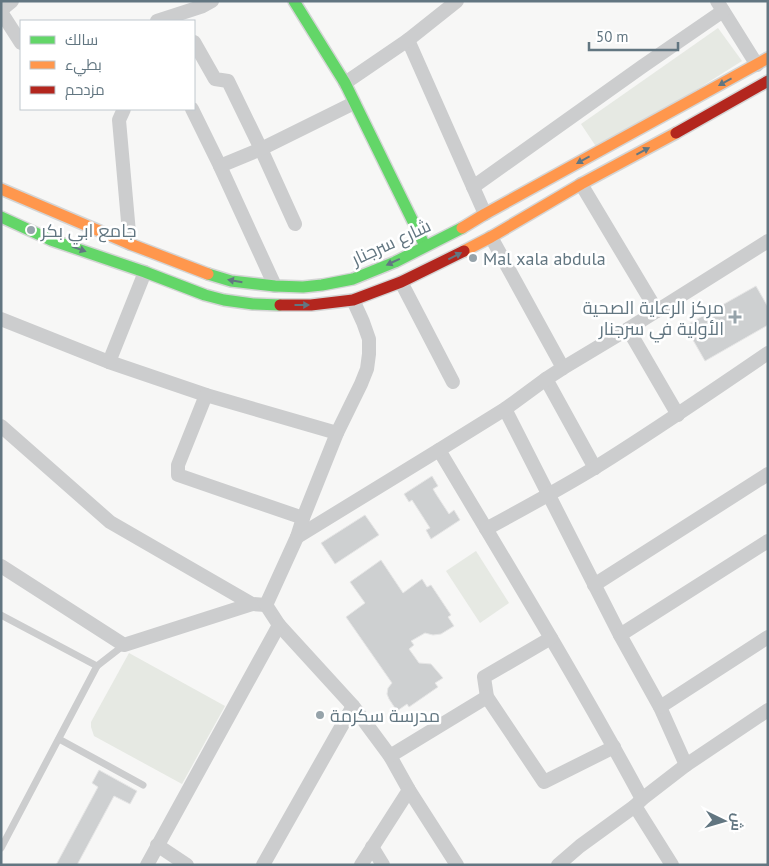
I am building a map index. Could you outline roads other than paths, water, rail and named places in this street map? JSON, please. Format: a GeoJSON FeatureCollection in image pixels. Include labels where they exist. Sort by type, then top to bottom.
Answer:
{"type":"FeatureCollection","features":[{"type":"Feature","properties":{"kind":"street"},"geometry":{"type":"LineString","coordinates":[[12,1],[1,11],[20,41]]}},
{"type":"Feature","properties":{"kind":"street"},"geometry":{"type":"LineString","coordinates":[[165,20],[180,18],[212,1]]}},
{"type":"Feature","properties":{"kind":"street"},"geometry":{"type":"LineString","coordinates":[[294,1],[345,83],[425,246]]}},
{"type":"Feature","properties":{"kind":"street"},"geometry":{"type":"LineString","coordinates":[[345,83],[408,40],[457,1]]}},
{"type":"Feature","properties":{"kind":"street"},"geometry":{"type":"LineString","coordinates":[[473,188],[643,66],[720,6],[762,62]]}},
{"type":"Feature","properties":{"kind":"street"},"geometry":{"type":"LineString","coordinates":[[408,40],[485,214]]}},
{"type":"Feature","properties":{"kind":"street"},"geometry":{"type":"LineString","coordinates":[[195,44],[215,79],[228,81],[295,224]]}},
{"type":"Feature","properties":{"kind":"street","name":"شارع سرجنار"},"geometry":{"type":"LineString","coordinates":[[8,209],[130,244],[191,268],[232,281],[303,287],[353,279],[395,262],[454,232],[762,62]]}},
{"type":"Feature","properties":{"kind":"street","name":"شارع سرجنار"},"geometry":{"type":"LineString","coordinates":[[1,189],[8,209],[51,240],[146,272],[205,295],[253,304],[311,305],[353,300],[401,282],[491,237],[581,184],[702,119],[768,80]]}},
{"type":"Feature","properties":{"kind":"street"},"geometry":{"type":"LineString","coordinates":[[220,166],[260,149],[354,103]]}},
{"type":"Feature","properties":{"kind":"street"},"geometry":{"type":"LineString","coordinates":[[124,110],[119,120],[130,244]]}},
{"type":"Feature","properties":{"kind":"street"},"geometry":{"type":"LineString","coordinates":[[192,110],[275,286]]}},
{"type":"Feature","properties":{"kind":"street"},"geometry":{"type":"LineString","coordinates":[[581,184],[657,311]]}},
{"type":"Feature","properties":{"kind":"street"},"geometry":{"type":"LineString","coordinates":[[491,237],[563,368]]}},
{"type":"Feature","properties":{"kind":"street"},"geometry":{"type":"LineString","coordinates":[[297,537],[505,409],[563,368],[768,242]]}},
{"type":"Feature","properties":{"kind":"street"},"geometry":{"type":"LineString","coordinates":[[108,362],[146,272]]}},
{"type":"Feature","properties":{"kind":"street"},"geometry":{"type":"LineString","coordinates":[[401,282],[453,382]]}},
{"type":"Feature","properties":{"kind":"street"},"geometry":{"type":"LineString","coordinates":[[1,566],[124,645],[259,605],[297,537],[337,433],[367,369],[369,339],[353,300]]}},
{"type":"Feature","properties":{"kind":"street"},"geometry":{"type":"LineString","coordinates":[[1,319],[108,362],[206,395],[337,433]]}},
{"type":"Feature","properties":{"kind":"street"},"geometry":{"type":"LineString","coordinates":[[628,329],[678,415]]}},
{"type":"Feature","properties":{"kind":"street"},"geometry":{"type":"LineString","coordinates":[[486,528],[595,468],[678,415],[768,353]]}},
{"type":"Feature","properties":{"kind":"street"},"geometry":{"type":"LineString","coordinates":[[546,379],[595,468]]}},
{"type":"Feature","properties":{"kind":"street"},"geometry":{"type":"LineString","coordinates":[[206,395],[178,465],[178,475],[303,518]]}},
{"type":"Feature","properties":{"kind":"street"},"geometry":{"type":"LineString","coordinates":[[505,409],[620,635],[660,707],[686,765]]}},
{"type":"Feature","properties":{"kind":"street"},"geometry":{"type":"LineString","coordinates":[[1,426],[110,522],[259,605],[353,706],[390,756],[408,790],[457,865]]}},
{"type":"Feature","properties":{"kind":"street"},"geometry":{"type":"LineString","coordinates":[[439,450],[614,747],[638,802],[672,865]]}},
{"type":"Feature","properties":{"kind":"street"},"geometry":{"type":"LineString","coordinates":[[594,585],[768,474]]}},
{"type":"Feature","properties":{"kind":"street"},"geometry":{"type":"LineString","coordinates":[[620,635],[768,542]]}},
{"type":"Feature","properties":{"kind":"street"},"geometry":{"type":"LineString","coordinates":[[147,865],[279,625]]}},
{"type":"Feature","properties":{"kind":"street"},"geometry":{"type":"LineString","coordinates":[[660,707],[768,637]]}},
{"type":"Feature","properties":{"kind":"street"},"geometry":{"type":"LineString","coordinates":[[551,638],[484,677],[487,697],[544,782],[614,747]]}},
{"type":"Feature","properties":{"kind":"street"},"geometry":{"type":"LineString","coordinates":[[390,756],[487,697]]}},
{"type":"Feature","properties":{"kind":"street"},"geometry":{"type":"LineString","coordinates":[[263,865],[353,706]]}},
{"type":"Feature","properties":{"kind":"street"},"geometry":{"type":"LineString","coordinates":[[558,865],[686,765],[768,710]]}},
{"type":"Feature","properties":{"kind":"street"},"geometry":{"type":"LineString","coordinates":[[361,865],[408,790]]}},
{"type":"Feature","properties":{"kind":"street"},"geometry":{"type":"LineString","coordinates":[[157,845],[187,865]]}},
{"type":"Feature","properties":{"kind":"street"},"geometry":{"type":"LineString","coordinates":[[372,847],[383,865]]}},
{"type":"Feature","properties":{"kind":"lane"},"geometry":{"type":"LineString","coordinates":[[1,615],[97,666]]}},
{"type":"Feature","properties":{"kind":"lane"},"geometry":{"type":"LineString","coordinates":[[1,848],[97,666],[124,645]]}},
{"type":"Feature","properties":{"kind":"lane"},"geometry":{"type":"LineString","coordinates":[[59,739],[143,785]]}},
{"type":"Feature","properties":{"kind":"place","name":"جامع ابي بكر"},"geometry":{"type":"Point","coordinates":[31,230]}},
{"type":"Feature","properties":{"kind":"place","name":"Mal xala abdula"},"geometry":{"type":"Point","coordinates":[473,258]}},
{"type":"Feature","properties":{"kind":"place","name":"مركز الرعاية الصحية الأولية في سرجنار"},"geometry":{"type":"Point","coordinates":[735,317]}},
{"type":"Feature","properties":{"kind":"place","name":"مدرسة سكرمة"},"geometry":{"type":"Point","coordinates":[320,715]}}]}
